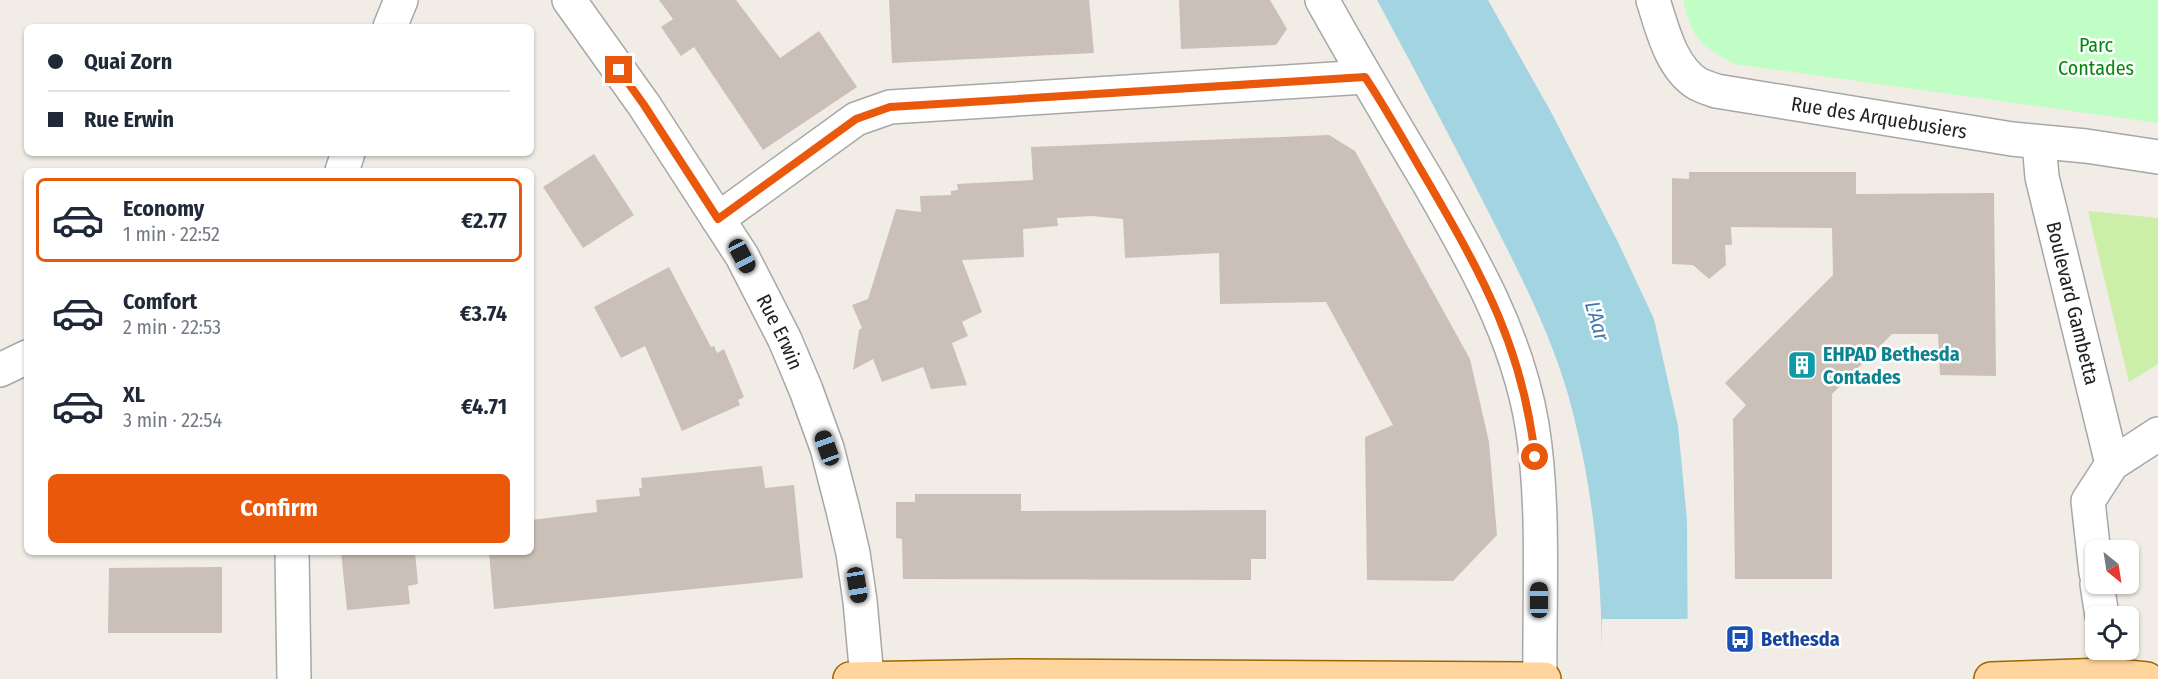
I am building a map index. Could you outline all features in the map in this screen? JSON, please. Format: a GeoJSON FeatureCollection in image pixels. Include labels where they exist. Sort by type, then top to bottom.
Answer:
{"type":"FeatureCollection","features":[{"type":"Feature","properties":{"kind":"main road"},"geometry":{"type":"LineString","coordinates":[[1991,679],[2106,662],[2146,679]]}},
{"type":"Feature","properties":{"kind":"main road"},"geometry":{"type":"LineString","coordinates":[[858,678],[1542,679]]}},
{"type":"Feature","properties":{"kind":"street"},"geometry":{"type":"LineString","coordinates":[[391,24],[401,0]]}},
{"type":"Feature","properties":{"kind":"street","name":"Rue Erwin"},"geometry":{"type":"LineString","coordinates":[[569,0],[644,105],[742,256],[785,340],[827,448],[853,553],[860,601],[858,678]]}},
{"type":"Feature","properties":{"kind":"street"},"geometry":{"type":"LineString","coordinates":[[1322,0],[1469,252],[1508,336],[1532,424],[1537,473],[1542,679]]}},
{"type":"Feature","properties":{"kind":"street","name":"Rue des Arquebusiers"},"geometry":{"type":"LineString","coordinates":[[1653,0],[1667,41],[1682,69],[1697,83],[1716,91],[2038,142],[2086,146],[2158,157]]}},
{"type":"Feature","properties":{"kind":"street"},"geometry":{"type":"LineString","coordinates":[[718,219],[856,119],[890,107],[1365,77]]}},
{"type":"Feature","properties":{"kind":"street","name":"Boulevard Gambetta"},"geometry":{"type":"LineString","coordinates":[[2038,142],[2042,177],[2112,464]]}},
{"type":"Feature","properties":{"kind":"street"},"geometry":{"type":"LineString","coordinates":[[0,370],[24,358]]}},
{"type":"Feature","properties":{"kind":"street"},"geometry":{"type":"LineString","coordinates":[[2092,540],[2088,501],[2112,464],[2158,434]]}},
{"type":"Feature","properties":{"kind":"street"},"geometry":{"type":"LineString","coordinates":[[292,555],[294,679]]}},
{"type":"Feature","properties":{"kind":"green space","name":"Parc Contades"},"geometry":{"type":"Polygon","coordinates":[[[1683,0],[2158,0],[2158,123],[1734,64],[1713,52],[1699,40],[1690,24],[1683,0]]]}},
{"type":"Feature","properties":{"kind":"green space"},"geometry":{"type":"Polygon","coordinates":[[[2088,211],[2158,218],[2158,364],[2129,382],[2088,211]]]}},
{"type":"Feature","properties":{"kind":"water","name":"L'Aar"},"geometry":{"type":"Polygon","coordinates":[[[1377,0],[1488,0],[1551,112],[1618,242],[1654,319],[1678,426],[1687,520],[1688,679],[1602,679],[1601,612],[1592,512],[1581,446],[1558,362],[1515,264],[1377,0]]]}},
{"type":"Feature","properties":{"kind":"pier"},"geometry":{"type":"Polygon","coordinates":[[[1602,619],[1688,619],[1688,679],[1602,679],[1602,619]]]}},
{"type":"Feature","properties":{"kind":"building"},"geometry":{"type":"Polygon","coordinates":[[[659,0],[736,0],[780,58],[819,31],[857,87],[763,150],[694,47],[681,56],[661,27],[673,19],[659,0]]]}},
{"type":"Feature","properties":{"kind":"building"},"geometry":{"type":"Polygon","coordinates":[[[889,0],[1089,0],[1094,53],[892,63],[889,0]]]}},
{"type":"Feature","properties":{"kind":"building"},"geometry":{"type":"Polygon","coordinates":[[[1179,0],[1270,0],[1287,29],[1276,45],[1181,49],[1179,0]]]}},
{"type":"Feature","properties":{"kind":"building"},"geometry":{"type":"Polygon","coordinates":[[[1329,135],[1355,151],[1470,359],[1489,442],[1497,535],[1453,581],[1367,580],[1365,437],[1393,425],[1326,302],[1220,304],[1219,253],[1125,258],[1123,219],[1092,216],[1057,218],[1058,226],[1023,229],[1024,257],[962,260],[982,312],[962,322],[968,336],[952,343],[967,385],[931,389],[923,367],[882,382],[873,359],[853,370],[859,330],[862,328],[852,305],[868,299],[896,209],[921,212],[920,196],[951,195],[951,191],[958,190],[957,184],[1033,180],[1031,147],[1329,135]]]}},
{"type":"Feature","properties":{"kind":"building"},"geometry":{"type":"Polygon","coordinates":[[[594,154],[634,215],[583,248],[543,187],[594,154]]]}},
{"type":"Feature","properties":{"kind":"building","name":"EHPAD Bethesda Contades"},"geometry":{"type":"Polygon","coordinates":[[[1689,172],[1856,172],[1856,194],[1994,193],[1996,376],[1940,375],[1938,334],[1892,334],[1832,394],[1832,579],[1735,579],[1733,419],[1746,405],[1725,383],[1833,275],[1832,228],[1731,227],[1732,245],[1725,245],[1726,265],[1709,279],[1693,265],[1672,264],[1672,178],[1689,179],[1689,172]]]}},
{"type":"Feature","properties":{"kind":"building"},"geometry":{"type":"Polygon","coordinates":[[[669,267],[711,347],[714,346],[717,353],[724,349],[744,397],[738,400],[740,405],[682,431],[645,346],[621,358],[594,307],[669,267]]]}},
{"type":"Feature","properties":{"kind":"building"},"geometry":{"type":"Polygon","coordinates":[[[762,466],[765,488],[794,485],[803,578],[494,609],[489,555],[534,555],[534,520],[597,512],[596,500],[640,496],[641,478],[762,466]]]}},
{"type":"Feature","properties":{"kind":"building"},"geometry":{"type":"Polygon","coordinates":[[[915,494],[1021,494],[1021,511],[1266,510],[1266,559],[1251,559],[1251,580],[903,579],[902,539],[896,538],[896,502],[915,502],[915,494]]]}},
{"type":"Feature","properties":{"kind":"building"},"geometry":{"type":"Polygon","coordinates":[[[341,555],[415,555],[418,584],[408,586],[410,604],[347,610],[341,555]]]}},
{"type":"Feature","properties":{"kind":"building"},"geometry":{"type":"Polygon","coordinates":[[[222,567],[222,633],[108,633],[109,568],[222,567]]]}},
{"type":"Feature","properties":{"kind":"place","name":"EHPAD Bethesda Contades"},"geometry":{"type":"Point","coordinates":[1802,365]}},
{"type":"Feature","properties":{"kind":"place","name":"Bethesda"},"geometry":{"type":"Point","coordinates":[1740,639]}},
{"type":"Feature","properties":{"kind":"route"},"geometry":{"type":"LineString","coordinates":[[619,70],[718,219],[856,119],[890,107],[1365,77],[1469,252],[1492,298],[1508,336],[1521,379],[1532,424],[1535,457]]}}]}
